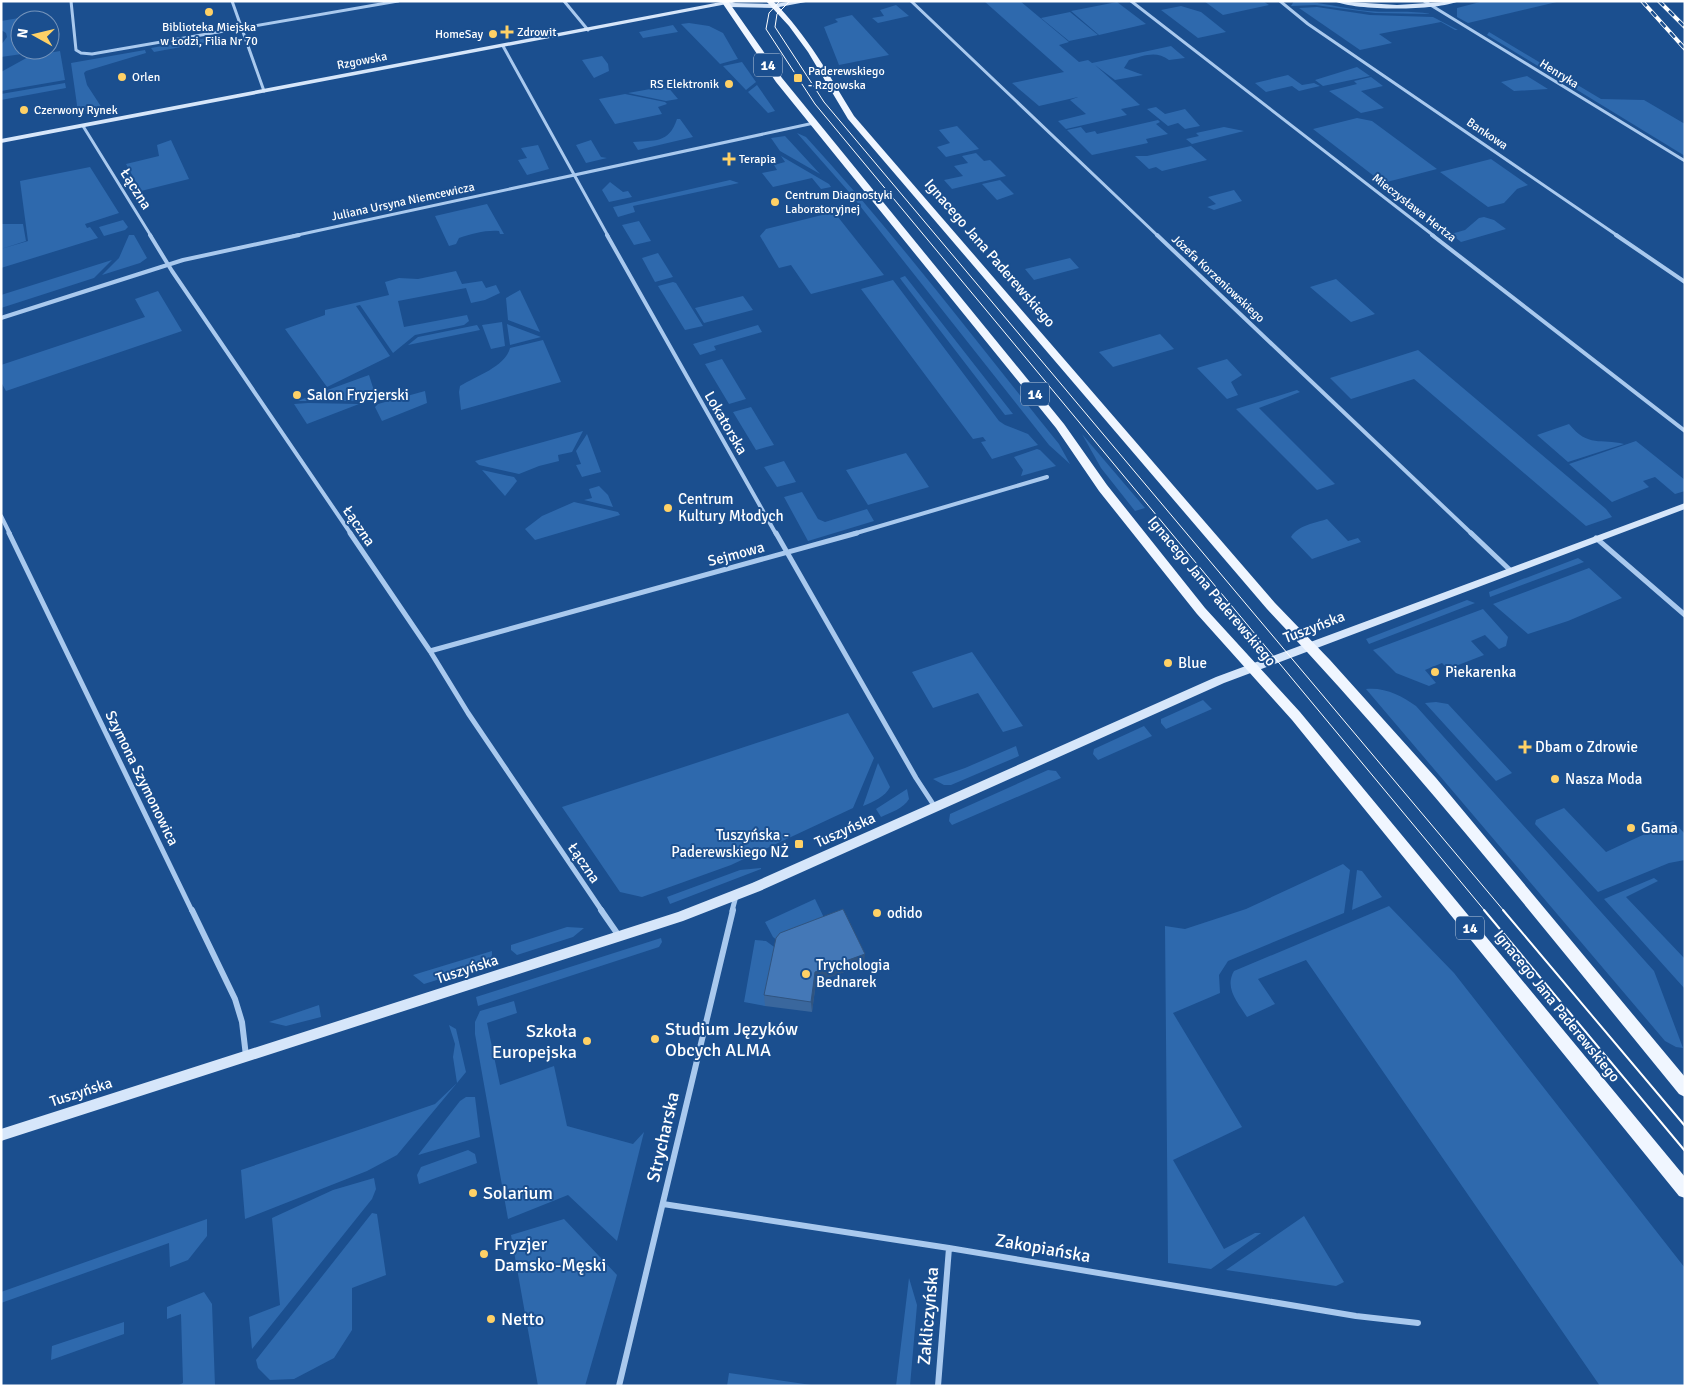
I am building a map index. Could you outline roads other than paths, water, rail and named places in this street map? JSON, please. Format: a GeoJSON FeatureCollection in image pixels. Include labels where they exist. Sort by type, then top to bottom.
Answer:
{"type":"FeatureCollection","features":[{"type":"Feature","properties":{"kind":"main road","name":"Ignacego Jana Paderewskiego"},"geometry":{"type":"LineString","coordinates":[[725,3],[779,80],[1060,426],[1103,488],[1183,588],[1296,716],[1685,1190]]}},
{"type":"Feature","properties":{"kind":"main road","name":"Ignacego Jana Paderewskiego"},"geometry":{"type":"LineString","coordinates":[[772,4],[794,27],[812,52],[851,117],[1271,606],[1339,676],[1419,768],[1685,1088]]}},
{"type":"Feature","properties":{"kind":"street"},"geometry":{"type":"LineString","coordinates":[[71,1],[78,52],[92,54],[398,1]]}},
{"type":"Feature","properties":{"kind":"street"},"geometry":{"type":"LineString","coordinates":[[232,1],[264,91]]}},
{"type":"Feature","properties":{"kind":"street"},"geometry":{"type":"LineString","coordinates":[[564,1],[588,30]]}},
{"type":"Feature","properties":{"kind":"street","name":"Rzgowska"},"geometry":{"type":"LineString","coordinates":[[1,141],[736,1]]}},
{"type":"Feature","properties":{"kind":"street","name":"Rzgowska"},"geometry":{"type":"LineString","coordinates":[[725,3],[772,4],[808,1]]}},
{"type":"Feature","properties":{"kind":"street","name":"Józefa Korzeniowskiego"},"geometry":{"type":"LineString","coordinates":[[911,1],[1511,571]]}},
{"type":"Feature","properties":{"kind":"street","name":"Mieczysława Hertza"},"geometry":{"type":"LineString","coordinates":[[1131,1],[1685,431]]}},
{"type":"Feature","properties":{"kind":"street","name":"Bankowa"},"geometry":{"type":"LineString","coordinates":[[1280,1],[1308,24],[1685,282]]}},
{"type":"Feature","properties":{"kind":"street"},"geometry":{"type":"LineString","coordinates":[[1337,1],[1384,6],[1431,5],[1456,1]]}},
{"type":"Feature","properties":{"kind":"street","name":"Henryka"},"geometry":{"type":"LineString","coordinates":[[1424,1],[1685,161]]}},
{"type":"Feature","properties":{"kind":"street","name":"Lokatorska"},"geometry":{"type":"LineString","coordinates":[[503,46],[666,341],[916,778],[936,808]]}},
{"type":"Feature","properties":{"kind":"street","name":"Juliana Ursyna Niemcewicza"},"geometry":{"type":"LineString","coordinates":[[1,318],[168,264],[814,123]]}},
{"type":"Feature","properties":{"kind":"street","name":"Łączna"},"geometry":{"type":"LineString","coordinates":[[82,126],[168,264],[302,465],[430,651],[468,713],[620,937]]}},
{"type":"Feature","properties":{"kind":"street","name":"Sejmowa"},"geometry":{"type":"LineString","coordinates":[[430,651],[788,553],[1047,477]]}},
{"type":"Feature","properties":{"kind":"street","name":"Tuszyńska"},"geometry":{"type":"LineString","coordinates":[[1,1135],[620,937],[736,896],[1189,693],[1685,506]]}},
{"type":"Feature","properties":{"kind":"street","name":"Szymona Szymonowica"},"geometry":{"type":"LineString","coordinates":[[1,516],[235,999],[242,1022],[246,1056]]}},
{"type":"Feature","properties":{"kind":"street"},"geometry":{"type":"LineString","coordinates":[[1596,538],[1685,615]]}},
{"type":"Feature","properties":{"kind":"street","name":"Strycharska"},"geometry":{"type":"LineString","coordinates":[[619,1386],[736,896]]}},
{"type":"Feature","properties":{"kind":"street","name":"Zakopiańska"},"geometry":{"type":"LineString","coordinates":[[663,1204],[949,1248],[1356,1316],[1418,1323]]}},
{"type":"Feature","properties":{"kind":"street","name":"Zakliczyńska"},"geometry":{"type":"LineString","coordinates":[[938,1386],[949,1248]]}},
{"type":"Feature","properties":{"kind":"tram line"},"geometry":{"type":"LineString","coordinates":[[780,1],[769,13],[766,29],[815,104],[1485,911]]}},
{"type":"Feature","properties":{"kind":"tram line"},"geometry":{"type":"LineString","coordinates":[[790,1],[777,14],[775,27],[824,102],[1504,911]]}},
{"type":"Feature","properties":{"kind":"tram line"},"geometry":{"type":"LineString","coordinates":[[1484,910],[1685,1151]]}},
{"type":"Feature","properties":{"kind":"tram line"},"geometry":{"type":"LineString","coordinates":[[1503,910],[1685,1126]]}},
{"type":"Feature","properties":{"kind":"railway"},"geometry":{"type":"LineString","coordinates":[[1642,1],[1685,49]]}},
{"type":"Feature","properties":{"kind":"railway"},"geometry":{"type":"LineString","coordinates":[[1659,1],[1685,27]]}},
{"type":"Feature","properties":{"kind":"place","name":"Biblioteka Miejska w Łodzi, Filia Nr 70"},"geometry":{"type":"Point","coordinates":[209,12]}},
{"type":"Feature","properties":{"kind":"place","name":"Zdrowit"},"geometry":{"type":"Point","coordinates":[507,32]}},
{"type":"Feature","properties":{"kind":"place","name":"HomeSay"},"geometry":{"type":"Point","coordinates":[493,34]}},
{"type":"Feature","properties":{"kind":"place","name":"Orlen"},"geometry":{"type":"Point","coordinates":[122,77]}},
{"type":"Feature","properties":{"kind":"place","name":"Paderewskiego - Rzgowska"},"geometry":{"type":"Point","coordinates":[798,78]}},
{"type":"Feature","properties":{"kind":"place","name":"RS Elektronik"},"geometry":{"type":"Point","coordinates":[729,84]}},
{"type":"Feature","properties":{"kind":"place","name":"Czerwony Rynek"},"geometry":{"type":"Point","coordinates":[24,110]}},
{"type":"Feature","properties":{"kind":"place","name":"Terapia"},"geometry":{"type":"Point","coordinates":[729,159]}},
{"type":"Feature","properties":{"kind":"place","name":"Centrum Diagnostyki Laboratoryjnej"},"geometry":{"type":"Point","coordinates":[775,202]}},
{"type":"Feature","properties":{"kind":"place","name":"Salon Fryzjerski"},"geometry":{"type":"Point","coordinates":[297,395]}},
{"type":"Feature","properties":{"kind":"place","name":"Centrum Kultury Młodych"},"geometry":{"type":"Point","coordinates":[668,508]}},
{"type":"Feature","properties":{"kind":"place","name":"Blue"},"geometry":{"type":"Point","coordinates":[1168,663]}},
{"type":"Feature","properties":{"kind":"place","name":"Piekarenka"},"geometry":{"type":"Point","coordinates":[1435,672]}},
{"type":"Feature","properties":{"kind":"place","name":"Dbam o Zdrowie"},"geometry":{"type":"Point","coordinates":[1525,747]}},
{"type":"Feature","properties":{"kind":"place","name":"Nasza Moda"},"geometry":{"type":"Point","coordinates":[1555,779]}},
{"type":"Feature","properties":{"kind":"place","name":"Gama"},"geometry":{"type":"Point","coordinates":[1631,828]}},
{"type":"Feature","properties":{"kind":"place","name":"Tuszyńska - Paderewskiego NŻ"},"geometry":{"type":"Point","coordinates":[799,844]}},
{"type":"Feature","properties":{"kind":"place","name":"odido"},"geometry":{"type":"Point","coordinates":[877,913]}},
{"type":"Feature","properties":{"kind":"place","name":"Trychologia Bednarek"},"geometry":{"type":"Point","coordinates":[806,974]}},
{"type":"Feature","properties":{"kind":"place","name":"Studium Języków Obcych ALMA"},"geometry":{"type":"Point","coordinates":[655,1039]}},
{"type":"Feature","properties":{"kind":"place","name":"Szkoła Europejska"},"geometry":{"type":"Point","coordinates":[587,1041]}},
{"type":"Feature","properties":{"kind":"place","name":"Solarium"},"geometry":{"type":"Point","coordinates":[473,1193]}},
{"type":"Feature","properties":{"kind":"place","name":"Fryzjer Damsko-Męski"},"geometry":{"type":"Point","coordinates":[484,1254]}},
{"type":"Feature","properties":{"kind":"place","name":"Netto"},"geometry":{"type":"Point","coordinates":[491,1319]}}]}
